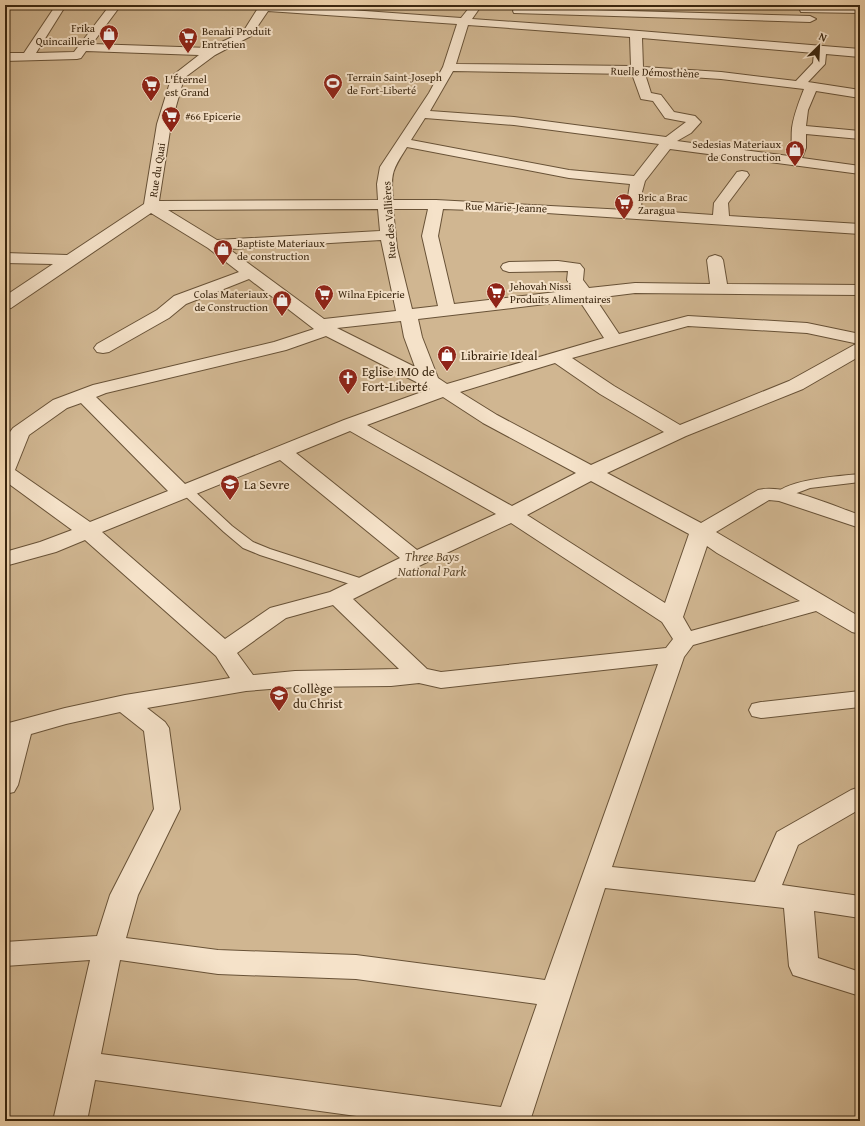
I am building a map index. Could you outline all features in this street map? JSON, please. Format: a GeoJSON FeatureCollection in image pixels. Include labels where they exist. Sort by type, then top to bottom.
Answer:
{"type":"FeatureCollection","features":[{"type":"Feature","properties":{"kind":"street"},"geometry":{"type":"LineString","coordinates":[[29,56],[61,5]]}},
{"type":"Feature","properties":{"kind":"street"},"geometry":{"type":"LineString","coordinates":[[79,51],[116,5]]}},
{"type":"Feature","properties":{"kind":"street"},"geometry":{"type":"LineString","coordinates":[[265,6],[636,34],[811,28],[860,10]]}},
{"type":"Feature","properties":{"kind":"street","name":"Rue du Quai"},"geometry":{"type":"LineString","coordinates":[[5,304],[151,206],[164,124],[178,76],[210,52],[247,34],[265,6]]}},
{"type":"Feature","properties":{"kind":"street","name":"Rue des Vallières"},"geometry":{"type":"LineString","coordinates":[[437,386],[413,337],[390,258],[384,184],[387,166],[421,114],[449,67],[463,22],[478,8]]}},
{"type":"Feature","properties":{"kind":"street"},"geometry":{"type":"LineString","coordinates":[[507,10],[642,10],[811,28],[860,53]]}},
{"type":"Feature","properties":{"kind":"street"},"geometry":{"type":"LineString","coordinates":[[794,161],[799,148],[799,129],[806,85],[819,64],[811,28]]}},
{"type":"Feature","properties":{"kind":"street"},"geometry":{"type":"LineString","coordinates":[[633,214],[635,192],[638,181],[667,143],[686,130],[694,122],[690,119],[670,115],[657,98],[645,96],[637,85],[636,34]]}},
{"type":"Feature","properties":{"kind":"street"},"geometry":{"type":"LineString","coordinates":[[5,57],[79,51],[210,52]]}},
{"type":"Feature","properties":{"kind":"street","name":"Ruelle Démosthène"},"geometry":{"type":"LineString","coordinates":[[449,67],[555,74],[637,70],[708,74],[806,85],[860,94]]}},
{"type":"Feature","properties":{"kind":"street"},"geometry":{"type":"LineString","coordinates":[[513,80],[518,78],[555,74],[584,81]]}},
{"type":"Feature","properties":{"kind":"street"},"geometry":{"type":"LineString","coordinates":[[421,114],[514,121],[860,170]]}},
{"type":"Feature","properties":{"kind":"street"},"geometry":{"type":"LineString","coordinates":[[799,129],[860,135]]}},
{"type":"Feature","properties":{"kind":"street"},"geometry":{"type":"LineString","coordinates":[[402,142],[569,174],[638,181]]}},
{"type":"Feature","properties":{"kind":"street"},"geometry":{"type":"LineString","coordinates":[[721,219],[721,203],[742,175]]}},
{"type":"Feature","properties":{"kind":"street"},"geometry":{"type":"LineString","coordinates":[[436,204],[430,236],[447,310]]}},
{"type":"Feature","properties":{"kind":"street","name":"Rue Marie-Jeanne"},"geometry":{"type":"LineString","coordinates":[[151,206],[436,204],[721,219],[860,229]]}},
{"type":"Feature","properties":{"kind":"street"},"geometry":{"type":"LineString","coordinates":[[151,206],[214,244],[323,327],[437,386],[490,420],[589,474],[701,532],[725,548],[860,627]]}},
{"type":"Feature","properties":{"kind":"street"},"geometry":{"type":"LineString","coordinates":[[214,244],[389,235]]}},
{"type":"Feature","properties":{"kind":"street"},"geometry":{"type":"LineString","coordinates":[[5,258],[72,260]]}},
{"type":"Feature","properties":{"kind":"street"},"geometry":{"type":"LineString","coordinates":[[716,260],[719,288]]}},
{"type":"Feature","properties":{"kind":"street"},"geometry":{"type":"LineString","coordinates":[[510,267],[574,267],[576,269],[575,280],[614,340]]}},
{"type":"Feature","properties":{"kind":"street"},"geometry":{"type":"LineString","coordinates":[[102,348],[163,314],[180,300],[251,273]]}},
{"type":"Feature","properties":{"kind":"street"},"geometry":{"type":"LineString","coordinates":[[246,683],[224,651],[88,531],[5,471],[20,432],[60,404],[100,389],[280,346],[323,327],[406,314],[636,288],[860,290]]}},
{"type":"Feature","properties":{"kind":"street"},"geometry":{"type":"LineString","coordinates":[[5,559],[48,548],[351,424],[437,386],[614,340],[688,321],[807,328],[860,339]]}},
{"type":"Feature","properties":{"kind":"street"},"geometry":{"type":"LineString","coordinates":[[224,651],[278,613],[338,597],[415,559],[512,515],[589,474],[679,432],[796,385],[860,349]]}},
{"type":"Feature","properties":{"kind":"street"},"geometry":{"type":"LineString","coordinates":[[557,356],[607,390],[679,432]]}},
{"type":"Feature","properties":{"kind":"street"},"geometry":{"type":"LineString","coordinates":[[84,395],[184,492]]}},
{"type":"Feature","properties":{"kind":"street"},"geometry":{"type":"LineString","coordinates":[[351,424],[512,515],[671,617]]}},
{"type":"Feature","properties":{"kind":"street"},"geometry":{"type":"LineString","coordinates":[[282,452],[415,559]]}},
{"type":"Feature","properties":{"kind":"street"},"geometry":{"type":"LineString","coordinates":[[513,1121],[595,876],[679,648],[671,617],[701,532],[765,494],[781,495],[860,522]]}},
{"type":"Feature","properties":{"kind":"street"},"geometry":{"type":"LineString","coordinates":[[338,597],[419,675]]}},
{"type":"Feature","properties":{"kind":"street"},"geometry":{"type":"LineString","coordinates":[[5,785],[12,731],[65,716],[126,703],[246,683],[295,679],[391,678],[419,675],[441,680],[679,648],[819,603]]}},
{"type":"Feature","properties":{"kind":"street"},"geometry":{"type":"LineString","coordinates":[[761,710],[860,699]]}},
{"type":"Feature","properties":{"kind":"street"},"geometry":{"type":"LineString","coordinates":[[70,1121],[108,947],[124,895],[167,809],[156,728],[126,703]]}},
{"type":"Feature","properties":{"kind":"street"},"geometry":{"type":"LineString","coordinates":[[764,894],[787,839],[860,797]]}},
{"type":"Feature","properties":{"kind":"street"},"geometry":{"type":"LineString","coordinates":[[595,876],[764,894],[860,907]]}},
{"type":"Feature","properties":{"kind":"street"},"geometry":{"type":"LineString","coordinates":[[798,898],[804,966],[860,984]]}},
{"type":"Feature","properties":{"kind":"street"},"geometry":{"type":"LineString","coordinates":[[5,954],[108,947],[218,962],[356,967],[556,994]]}},
{"type":"Feature","properties":{"kind":"street"},"geometry":{"type":"LineString","coordinates":[[83,1065],[500,1121]]}},
{"type":"Feature","properties":{"kind":"lane"},"geometry":{"type":"LineString","coordinates":[[781,495],[798,487],[812,483],[860,478]]}},
{"type":"Feature","properties":{"kind":"lane"},"geometry":{"type":"LineString","coordinates":[[184,492],[248,545],[265,552],[364,584]]}},
{"type":"Feature","properties":{"kind":"green space","name":"Three Bays National Park"},"geometry":{"type":"Polygon","coordinates":[[[5,5],[860,5],[860,1121],[5,1121],[5,5]]]}},
{"type":"Feature","properties":{"kind":"place","name":"Frika Quincaillerie"},"geometry":{"type":"Point","coordinates":[109,51]}},
{"type":"Feature","properties":{"kind":"place","name":"Benahi Produit Entretien"},"geometry":{"type":"Point","coordinates":[188,54]}},
{"type":"Feature","properties":{"kind":"place","name":"Terrain Saint-Joseph de Fort-Liberté"},"geometry":{"type":"Point","coordinates":[333,100]}},
{"type":"Feature","properties":{"kind":"place","name":"L'Éternel est Grand"},"geometry":{"type":"Point","coordinates":[151,102]}},
{"type":"Feature","properties":{"kind":"place","name":"#66 Epicerie"},"geometry":{"type":"Point","coordinates":[171,133]}},
{"type":"Feature","properties":{"kind":"place","name":"Sedesias Materiaux de Construction"},"geometry":{"type":"Point","coordinates":[795,167]}},
{"type":"Feature","properties":{"kind":"place","name":"Bric a Brac Zaragua"},"geometry":{"type":"Point","coordinates":[624,220]}},
{"type":"Feature","properties":{"kind":"place","name":"Baptiste Materiaux de construction"},"geometry":{"type":"Point","coordinates":[223,266]}},
{"type":"Feature","properties":{"kind":"place","name":"Jehovah Nissi Produits Alimentaires"},"geometry":{"type":"Point","coordinates":[496,309]}},
{"type":"Feature","properties":{"kind":"place","name":"Wilna Epicerie"},"geometry":{"type":"Point","coordinates":[324,311]}},
{"type":"Feature","properties":{"kind":"place","name":"Colas Materiaux de Construction"},"geometry":{"type":"Point","coordinates":[282,317]}},
{"type":"Feature","properties":{"kind":"place","name":"Librairie Ideal"},"geometry":{"type":"Point","coordinates":[447,372]}},
{"type":"Feature","properties":{"kind":"place","name":"Eglise IMO de Fort-Liberté"},"geometry":{"type":"Point","coordinates":[348,395]}},
{"type":"Feature","properties":{"kind":"place","name":"La Sevre"},"geometry":{"type":"Point","coordinates":[230,501]}},
{"type":"Feature","properties":{"kind":"place","name":"Collège du Christ"},"geometry":{"type":"Point","coordinates":[279,712]}}]}
